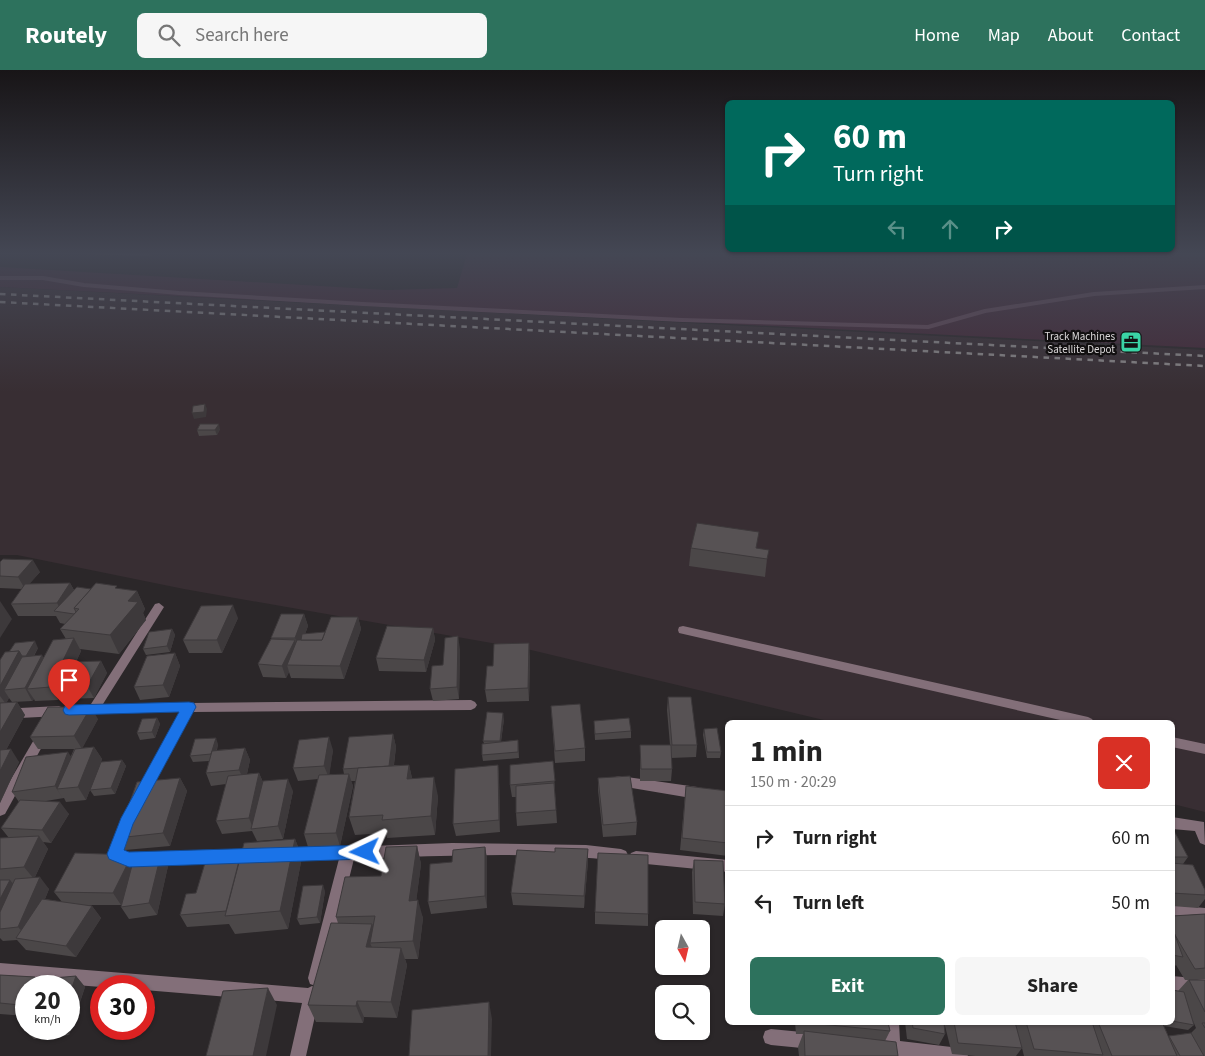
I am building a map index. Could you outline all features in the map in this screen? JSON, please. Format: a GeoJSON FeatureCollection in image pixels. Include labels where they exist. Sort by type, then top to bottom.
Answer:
{"type":"FeatureCollection","features":[{"type":"Feature","properties":{"kind":"street"},"geometry":{"type":"LineString","coordinates":[[94,709],[159,607]]}},
{"type":"Feature","properties":{"kind":"street"},"geometry":{"type":"LineString","coordinates":[[683,630],[1079,720]]}},
{"type":"Feature","properties":{"kind":"street"},"geometry":{"type":"LineString","coordinates":[[0,714],[94,709],[189,707],[472,705]]}},
{"type":"Feature","properties":{"kind":"street"},"geometry":{"type":"LineString","coordinates":[[189,707],[133,811],[115,854],[129,860],[452,850],[586,851],[725,866]]}},
{"type":"Feature","properties":{"kind":"street"},"geometry":{"type":"LineString","coordinates":[[0,810],[56,711]]}},
{"type":"Feature","properties":{"kind":"street"},"geometry":{"type":"LineString","coordinates":[[1175,743],[1205,749]]}},
{"type":"Feature","properties":{"kind":"street"},"geometry":{"type":"LineString","coordinates":[[617,781],[709,794]]}},
{"type":"Feature","properties":{"kind":"street"},"geometry":{"type":"LineString","coordinates":[[1175,823],[1199,826],[1205,839]]}},
{"type":"Feature","properties":{"kind":"street"},"geometry":{"type":"LineString","coordinates":[[298,1056],[311,996],[348,853]]}},
{"type":"Feature","properties":{"kind":"street"},"geometry":{"type":"LineString","coordinates":[[1175,912],[1205,915]]}},
{"type":"Feature","properties":{"kind":"street"},"geometry":{"type":"LineString","coordinates":[[0,971],[311,996]]}},
{"type":"Feature","properties":{"kind":"street"},"geometry":{"type":"LineString","coordinates":[[1175,984],[1205,987]]}},
{"type":"Feature","properties":{"kind":"street"},"geometry":{"type":"LineString","coordinates":[[891,1025],[892,1052]]}},
{"type":"Feature","properties":{"kind":"street"},"geometry":{"type":"LineString","coordinates":[[771,1037],[827,1042]]}},
{"type":"Feature","properties":{"kind":"street"},"geometry":{"type":"LineString","coordinates":[[864,1046],[892,1052],[960,1056]]}},
{"type":"Feature","properties":{"kind":"shaded area"},"geometry":{"type":"Polygon","coordinates":[[[0,300],[249,300],[1205,350],[1205,812],[1175,804],[1175,720],[824,720],[531,650],[184,589],[17,555],[0,555],[0,300]]]}},
{"type":"Feature","properties":{"kind":"shaded area"},"geometry":{"type":"Polygon","coordinates":[[[257,300],[1205,300],[1205,348],[257,300]]]}},
{"type":"Feature","properties":{"kind":"building"},"geometry":{"type":"Polygon","coordinates":[[[205,404],[204,412],[192,413],[193,406],[205,404]]]}},
{"type":"Feature","properties":{"kind":"building"},"geometry":{"type":"Polygon","coordinates":[[[200,424],[219,424],[215,430],[197,430],[200,424]]]}},
{"type":"Feature","properties":{"kind":"building"},"geometry":{"type":"Polygon","coordinates":[[[697,523],[759,532],[756,548],[769,550],[767,559],[691,548],[697,523]]]}},
{"type":"Feature","properties":{"kind":"building"},"geometry":{"type":"Polygon","coordinates":[[[3,559],[33,560],[18,577],[0,576],[0,562],[3,559]]]}},
{"type":"Feature","properties":{"kind":"building"},"geometry":{"type":"Polygon","coordinates":[[[70,583],[57,603],[11,604],[25,584],[70,583]]]}},
{"type":"Feature","properties":{"kind":"building"},"geometry":{"type":"Polygon","coordinates":[[[96,583],[137,591],[128,601],[138,602],[110,635],[60,629],[79,609],[74,608],[96,583]]]}},
{"type":"Feature","properties":{"kind":"building"},"geometry":{"type":"Polygon","coordinates":[[[77,587],[91,589],[74,608],[76,612],[74,614],[54,611],[77,587]]]}},
{"type":"Feature","properties":{"kind":"building"},"geometry":{"type":"Polygon","coordinates":[[[233,605],[217,640],[183,640],[201,606],[233,605]]]}},
{"type":"Feature","properties":{"kind":"building"},"geometry":{"type":"Polygon","coordinates":[[[281,614],[304,614],[295,638],[271,638],[281,614]]]}},
{"type":"Feature","properties":{"kind":"building"},"geometry":{"type":"Polygon","coordinates":[[[331,617],[358,617],[340,666],[287,665],[297,640],[322,640],[331,617]]]}},
{"type":"Feature","properties":{"kind":"building"},"geometry":{"type":"Polygon","coordinates":[[[387,626],[433,628],[424,660],[376,658],[387,626]]]}},
{"type":"Feature","properties":{"kind":"building"},"geometry":{"type":"Polygon","coordinates":[[[172,629],[167,646],[143,649],[149,632],[172,629]]]}},
{"type":"Feature","properties":{"kind":"building"},"geometry":{"type":"Polygon","coordinates":[[[325,632],[322,640],[301,640],[302,634],[325,632]]]}},
{"type":"Feature","properties":{"kind":"building"},"geometry":{"type":"Polygon","coordinates":[[[458,636],[457,687],[430,689],[432,666],[443,665],[445,638],[458,636]]]}},
{"type":"Feature","properties":{"kind":"building"},"geometry":{"type":"Polygon","coordinates":[[[74,638],[50,687],[27,689],[53,640],[74,638]]]}},
{"type":"Feature","properties":{"kind":"building"},"geometry":{"type":"Polygon","coordinates":[[[271,639],[295,640],[282,666],[258,664],[271,639]]]}},
{"type":"Feature","properties":{"kind":"building"},"geometry":{"type":"Polygon","coordinates":[[[35,641],[26,656],[22,656],[19,651],[9,652],[15,643],[35,641]]]}},
{"type":"Feature","properties":{"kind":"building"},"geometry":{"type":"Polygon","coordinates":[[[529,643],[528,688],[485,690],[487,666],[493,666],[494,644],[529,643]]]}},
{"type":"Feature","properties":{"kind":"building"},"geometry":{"type":"Polygon","coordinates":[[[19,651],[0,686],[0,660],[5,652],[19,651]]]}},
{"type":"Feature","properties":{"kind":"building"},"geometry":{"type":"Polygon","coordinates":[[[175,653],[163,685],[134,687],[147,656],[175,653]]]}},
{"type":"Feature","properties":{"kind":"building"},"geometry":{"type":"Polygon","coordinates":[[[42,655],[25,688],[4,690],[22,657],[42,655]]]}},
{"type":"Feature","properties":{"kind":"building"},"geometry":{"type":"Polygon","coordinates":[[[101,661],[87,686],[56,686],[70,662],[101,661]]]}},
{"type":"Feature","properties":{"kind":"building"},"geometry":{"type":"Polygon","coordinates":[[[668,697],[691,697],[697,745],[672,745],[668,697]]]}},
{"type":"Feature","properties":{"kind":"building"},"geometry":{"type":"Polygon","coordinates":[[[17,702],[0,732],[0,703],[17,702]]]}},
{"type":"Feature","properties":{"kind":"building"},"geometry":{"type":"Polygon","coordinates":[[[580,704],[585,748],[555,751],[551,706],[580,704]]]}},
{"type":"Feature","properties":{"kind":"building"},"geometry":{"type":"Polygon","coordinates":[[[48,707],[91,707],[74,736],[30,737],[48,707]]]}},
{"type":"Feature","properties":{"kind":"building"},"geometry":{"type":"Polygon","coordinates":[[[487,712],[503,713],[500,741],[483,741],[487,712]]]}},
{"type":"Feature","properties":{"kind":"building"},"geometry":{"type":"Polygon","coordinates":[[[157,718],[152,732],[137,733],[142,719],[157,718]]]}},
{"type":"Feature","properties":{"kind":"building"},"geometry":{"type":"Polygon","coordinates":[[[629,718],[631,731],[595,734],[594,721],[629,718]]]}},
{"type":"Feature","properties":{"kind":"building"},"geometry":{"type":"Polygon","coordinates":[[[717,728],[721,752],[707,752],[704,729],[717,728]]]}},
{"type":"Feature","properties":{"kind":"building"},"geometry":{"type":"Polygon","coordinates":[[[393,734],[389,766],[343,769],[349,737],[393,734]]]}},
{"type":"Feature","properties":{"kind":"building"},"geometry":{"type":"Polygon","coordinates":[[[329,737],[324,766],[293,768],[299,740],[329,737]]]}},
{"type":"Feature","properties":{"kind":"building"},"geometry":{"type":"Polygon","coordinates":[[[216,738],[211,754],[190,756],[195,739],[216,738]]]}},
{"type":"Feature","properties":{"kind":"building"},"geometry":{"type":"Polygon","coordinates":[[[518,740],[518,752],[482,755],[482,744],[518,740]]]}},
{"type":"Feature","properties":{"kind":"building"},"geometry":{"type":"Polygon","coordinates":[[[640,745],[671,745],[672,769],[641,769],[640,745]]]}},
{"type":"Feature","properties":{"kind":"building"},"geometry":{"type":"Polygon","coordinates":[[[94,747],[78,787],[57,789],[75,749],[94,747]]]}},
{"type":"Feature","properties":{"kind":"building"},"geometry":{"type":"Polygon","coordinates":[[[245,748],[239,770],[206,773],[212,751],[245,748]]]}},
{"type":"Feature","properties":{"kind":"building"},"geometry":{"type":"Polygon","coordinates":[[[11,749],[0,771],[0,750],[11,749]]]}},
{"type":"Feature","properties":{"kind":"building"},"geometry":{"type":"Polygon","coordinates":[[[68,752],[55,786],[12,792],[26,757],[68,752]]]}},
{"type":"Feature","properties":{"kind":"building"},"geometry":{"type":"Polygon","coordinates":[[[122,760],[111,788],[90,790],[101,762],[122,760]]]}},
{"type":"Feature","properties":{"kind":"building"},"geometry":{"type":"Polygon","coordinates":[[[553,761],[555,781],[510,785],[510,765],[553,761]]]}},
{"type":"Feature","properties":{"kind":"building"},"geometry":{"type":"Polygon","coordinates":[[[409,765],[407,779],[434,777],[431,816],[382,820],[383,815],[349,817],[358,768],[409,765]]]}},
{"type":"Feature","properties":{"kind":"building"},"geometry":{"type":"Polygon","coordinates":[[[498,765],[499,820],[453,824],[455,769],[498,765]]]}},
{"type":"Feature","properties":{"kind":"building"},"geometry":{"type":"Polygon","coordinates":[[[259,773],[249,818],[216,821],[228,776],[259,773]]]}},
{"type":"Feature","properties":{"kind":"building"},"geometry":{"type":"Polygon","coordinates":[[[349,774],[336,833],[304,834],[319,775],[349,774]]]}},
{"type":"Feature","properties":{"kind":"building"},"geometry":{"type":"Polygon","coordinates":[[[630,776],[637,822],[603,825],[598,778],[630,776]]]}},
{"type":"Feature","properties":{"kind":"building"},"geometry":{"type":"Polygon","coordinates":[[[180,778],[163,833],[117,838],[137,782],[180,778]]]}},
{"type":"Feature","properties":{"kind":"building"},"geometry":{"type":"Polygon","coordinates":[[[288,779],[278,826],[251,829],[263,781],[288,779]]]}},
{"type":"Feature","properties":{"kind":"building"},"geometry":{"type":"Polygon","coordinates":[[[554,783],[556,810],[516,813],[516,786],[554,783]]]}},
{"type":"Feature","properties":{"kind":"building"},"geometry":{"type":"Polygon","coordinates":[[[686,786],[725,791],[725,843],[682,838],[686,786]]]}},
{"type":"Feature","properties":{"kind":"building"},"geometry":{"type":"Polygon","coordinates":[[[20,800],[60,802],[42,830],[1,828],[20,800]]]}},
{"type":"Feature","properties":{"kind":"building"},"geometry":{"type":"Polygon","coordinates":[[[1175,833],[1188,857],[1175,857],[1175,833]]]}},
{"type":"Feature","properties":{"kind":"building"},"geometry":{"type":"Polygon","coordinates":[[[39,836],[24,867],[0,869],[0,838],[39,836]]]}},
{"type":"Feature","properties":{"kind":"building"},"geometry":{"type":"Polygon","coordinates":[[[295,839],[280,911],[225,916],[244,843],[295,839]]]}},
{"type":"Feature","properties":{"kind":"building"},"geometry":{"type":"Polygon","coordinates":[[[417,846],[409,901],[418,900],[413,941],[370,943],[375,916],[336,917],[345,877],[381,876],[386,847],[417,846]]]}},
{"type":"Feature","properties":{"kind":"building"},"geometry":{"type":"Polygon","coordinates":[[[485,847],[485,896],[428,902],[430,864],[452,862],[453,850],[485,847]]]}},
{"type":"Feature","properties":{"kind":"building"},"geometry":{"type":"Polygon","coordinates":[[[555,848],[588,849],[584,896],[511,893],[517,850],[555,852],[555,848]]]}},
{"type":"Feature","properties":{"kind":"building"},"geometry":{"type":"Polygon","coordinates":[[[75,853],[132,855],[113,893],[54,892],[75,853]]]}},
{"type":"Feature","properties":{"kind":"building"},"geometry":{"type":"Polygon","coordinates":[[[598,853],[648,855],[648,914],[595,912],[598,853]]]}},
{"type":"Feature","properties":{"kind":"building"},"geometry":{"type":"Polygon","coordinates":[[[161,854],[149,903],[121,907],[134,858],[161,854]]]}},
{"type":"Feature","properties":{"kind":"building"},"geometry":{"type":"Polygon","coordinates":[[[694,860],[723,861],[725,904],[695,902],[694,860]]]}},
{"type":"Feature","properties":{"kind":"building"},"geometry":{"type":"Polygon","coordinates":[[[239,861],[226,911],[180,915],[186,894],[196,893],[205,863],[239,861]]]}},
{"type":"Feature","properties":{"kind":"building"},"geometry":{"type":"Polygon","coordinates":[[[1175,863],[1193,865],[1205,890],[1205,895],[1175,893],[1175,863]]]}},
{"type":"Feature","properties":{"kind":"building"},"geometry":{"type":"Polygon","coordinates":[[[40,877],[18,927],[0,929],[0,912],[15,879],[40,877]]]}},
{"type":"Feature","properties":{"kind":"building"},"geometry":{"type":"Polygon","coordinates":[[[0,880],[10,880],[0,899],[0,880]]]}},
{"type":"Feature","properties":{"kind":"building"},"geometry":{"type":"Polygon","coordinates":[[[323,885],[317,917],[297,919],[303,886],[323,885]]]}},
{"type":"Feature","properties":{"kind":"building"},"geometry":{"type":"Polygon","coordinates":[[[42,899],[92,906],[66,946],[16,938],[42,899]]]}},
{"type":"Feature","properties":{"kind":"building"},"geometry":{"type":"Polygon","coordinates":[[[1205,914],[1205,968],[1195,969],[1175,935],[1175,916],[1205,914]]]}},
{"type":"Feature","properties":{"kind":"building"},"geometry":{"type":"Polygon","coordinates":[[[331,923],[372,924],[366,947],[401,948],[391,1002],[357,1001],[356,1006],[308,1005],[331,923]]]}},
{"type":"Feature","properties":{"kind":"building"},"geometry":{"type":"Polygon","coordinates":[[[1175,935],[1183,957],[1175,956],[1175,935]]]}},
{"type":"Feature","properties":{"kind":"building"},"geometry":{"type":"Polygon","coordinates":[[[0,975],[15,976],[15,1004],[0,1003],[0,975]]]}},
{"type":"Feature","properties":{"kind":"building"},"geometry":{"type":"Polygon","coordinates":[[[1189,980],[1205,980],[1205,1012],[1189,980]]]}},
{"type":"Feature","properties":{"kind":"building"},"geometry":{"type":"Polygon","coordinates":[[[268,988],[253,1056],[206,1056],[223,991],[268,988]]]}},
{"type":"Feature","properties":{"kind":"building"},"geometry":{"type":"Polygon","coordinates":[[[1175,990],[1184,992],[1194,1025],[1175,1022],[1175,990]]]}},
{"type":"Feature","properties":{"kind":"building"},"geometry":{"type":"Polygon","coordinates":[[[489,1002],[488,1056],[409,1056],[412,1010],[489,1002]]]}},
{"type":"Feature","properties":{"kind":"building"},"geometry":{"type":"Polygon","coordinates":[[[830,1025],[889,1025],[890,1031],[830,1025]]]}},
{"type":"Feature","properties":{"kind":"building"},"geometry":{"type":"Polygon","coordinates":[[[912,1025],[944,1025],[945,1034],[913,1028],[912,1025]]]}},
{"type":"Feature","properties":{"kind":"building"},"geometry":{"type":"Polygon","coordinates":[[[955,1025],[1016,1025],[1022,1048],[958,1043],[955,1025]]]}},
{"type":"Feature","properties":{"kind":"building"},"geometry":{"type":"Polygon","coordinates":[[[1027,1025],[1093,1025],[1103,1055],[1034,1049],[1027,1025]]]}},
{"type":"Feature","properties":{"kind":"building"},"geometry":{"type":"Polygon","coordinates":[[[1099,1025],[1163,1025],[1177,1056],[1112,1056],[1099,1025]]]}},
{"type":"Feature","properties":{"kind":"building"},"geometry":{"type":"Polygon","coordinates":[[[804,1031],[896,1042],[898,1056],[805,1056],[804,1031]]]}},
{"type":"Feature","properties":{"kind":"building"},"geometry":{"type":"Polygon","coordinates":[[[1191,1033],[1204,1056],[1180,1056],[1169,1036],[1191,1033]]]}},
{"type":"Feature","properties":{"kind":"waterway"},"geometry":{"type":"LineString","coordinates":[[296,300],[682,320],[928,327],[985,311],[1055,300]]}},
{"type":"Feature","properties":{"kind":"railway"},"geometry":{"type":"LineString","coordinates":[[117,300],[1205,356]]}},
{"type":"Feature","properties":{"kind":"railway"},"geometry":{"type":"LineString","coordinates":[[0,302],[1205,366]]}},
{"type":"Feature","properties":{"kind":"place","name":"Track Machines Satellite Depot"},"geometry":{"type":"Point","coordinates":[1131,342]}},
{"type":"Feature","properties":{"kind":"route"},"geometry":{"type":"LineString","coordinates":[[69,710],[189,707],[126,823],[115,854],[129,860],[365,852]]}}]}
